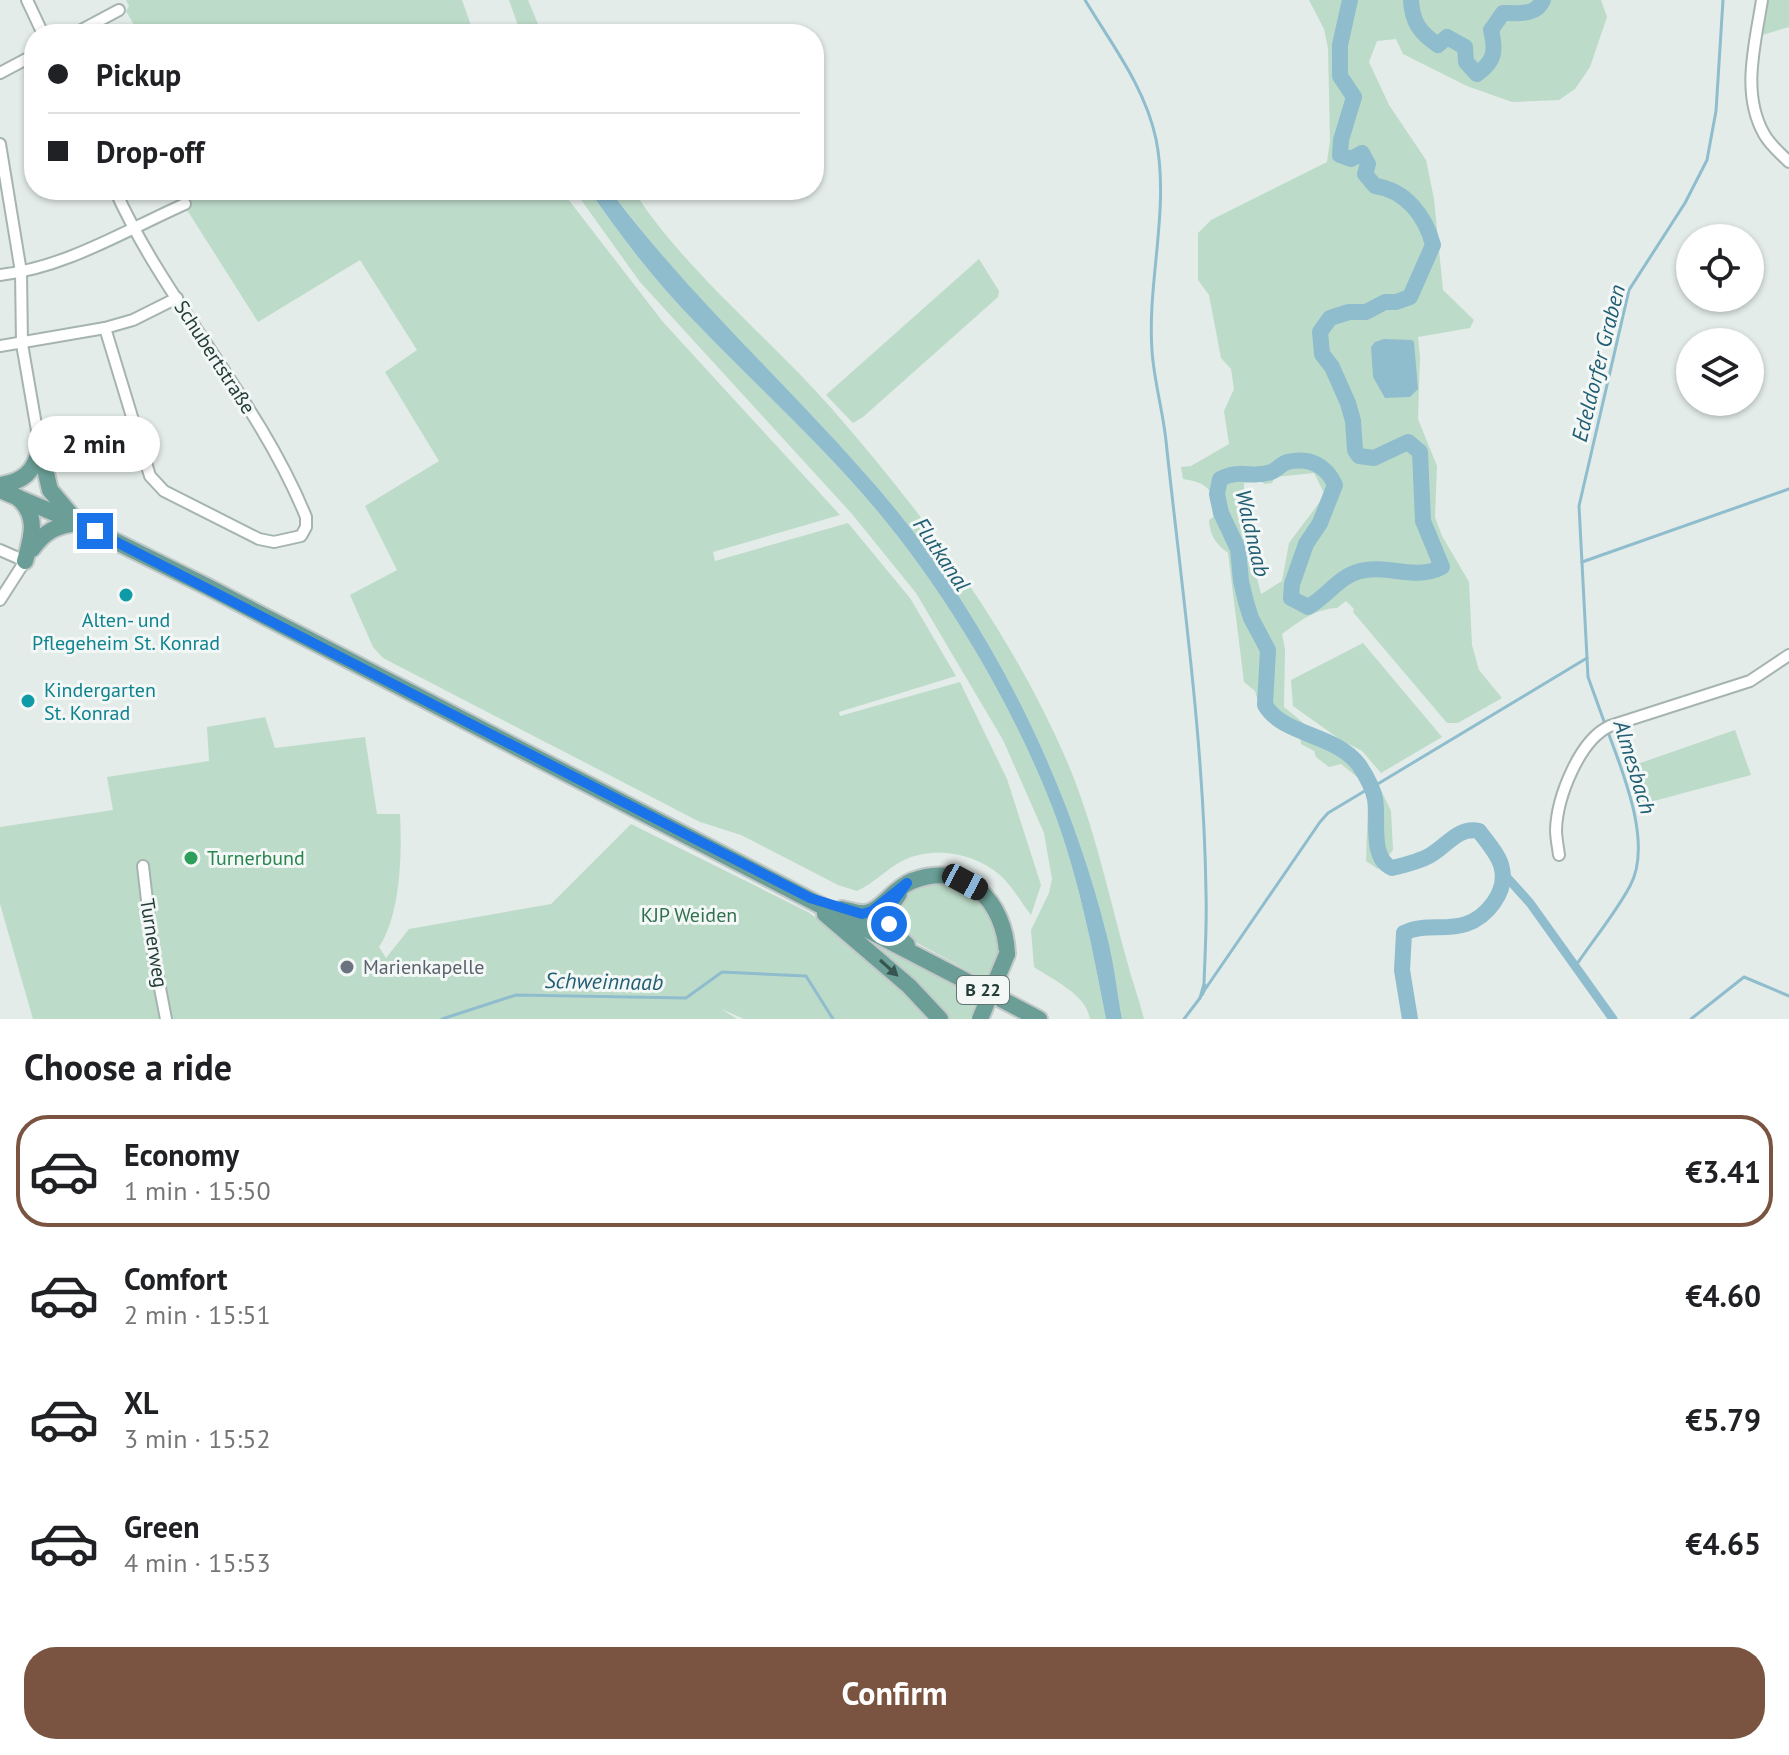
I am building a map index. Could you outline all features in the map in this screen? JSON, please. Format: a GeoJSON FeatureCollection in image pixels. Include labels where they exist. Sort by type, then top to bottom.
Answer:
{"type":"FeatureCollection","features":[{"type":"Feature","properties":{"kind":"main road"},"geometry":{"type":"LineString","coordinates":[[25,561],[33,536],[33,524],[23,503],[4,490],[27,476],[35,465],[40,448]]}},
{"type":"Feature","properties":{"kind":"main road"},"geometry":{"type":"LineString","coordinates":[[25,561],[41,536],[53,528],[78,523],[50,490],[40,448]]}},
{"type":"Feature","properties":{"kind":"main road","name":"B 22"},"geometry":{"type":"LineString","coordinates":[[4,490],[208,587],[1039,1019]]}},
{"type":"Feature","properties":{"kind":"main road"},"geometry":{"type":"LineString","coordinates":[[810,898],[862,914],[872,911],[907,883],[921,878],[951,877],[979,890],[997,909],[1004,924],[1007,954],[980,1019]]}},
{"type":"Feature","properties":{"kind":"main road"},"geometry":{"type":"LineString","coordinates":[[907,883],[893,902],[889,924],[895,935],[926,960]]}},
{"type":"Feature","properties":{"kind":"main road","name":"B 22"},"geometry":{"type":"LineString","coordinates":[[810,898],[833,922],[909,986],[940,1019]]}},
{"type":"Feature","properties":{"kind":"street"},"geometry":{"type":"LineString","coordinates":[[27,0],[38,24]]}},
{"type":"Feature","properties":{"kind":"street"},"geometry":{"type":"LineString","coordinates":[[1762,0],[1752,70],[1752,105],[1765,136],[1789,162]]}},
{"type":"Feature","properties":{"kind":"street"},"geometry":{"type":"LineString","coordinates":[[93,24],[119,10]]}},
{"type":"Feature","properties":{"kind":"street"},"geometry":{"type":"LineString","coordinates":[[0,73],[24,60]]}},
{"type":"Feature","properties":{"kind":"street"},"geometry":{"type":"LineString","coordinates":[[0,144],[21,272],[22,344],[40,448]]}},
{"type":"Feature","properties":{"kind":"street","name":"Schubertstraße"},"geometry":{"type":"LineString","coordinates":[[105,328],[147,467],[157,484],[164,491],[259,539],[274,542],[295,539],[306,527],[306,517],[269,441],[133,229],[120,200]]}},
{"type":"Feature","properties":{"kind":"street"},"geometry":{"type":"LineString","coordinates":[[0,275],[73,257],[185,204]]}},
{"type":"Feature","properties":{"kind":"street"},"geometry":{"type":"LineString","coordinates":[[0,346],[105,328],[133,320],[177,298]]}},
{"type":"Feature","properties":{"kind":"street"},"geometry":{"type":"LineString","coordinates":[[0,550],[25,561],[0,600]]}},
{"type":"Feature","properties":{"kind":"street"},"geometry":{"type":"LineString","coordinates":[[1559,855],[1556,829],[1567,783],[1585,745],[1605,728],[1750,681],[1789,655]]}},
{"type":"Feature","properties":{"kind":"street","name":"Turnerweg"},"geometry":{"type":"LineString","coordinates":[[143,866],[153,952],[166,1019]]}},
{"type":"Feature","properties":{"kind":"green space"},"geometry":{"type":"Polygon","coordinates":[[[126,0],[462,0],[470,24],[133,24],[126,11],[129,6],[126,0]]]}},
{"type":"Feature","properties":{"kind":"green space"},"geometry":{"type":"Polygon","coordinates":[[[509,0],[528,0],[538,24],[517,24],[509,0]]]}},
{"type":"Feature","properties":{"kind":"green space"},"geometry":{"type":"Polygon","coordinates":[[[1309,0],[1601,0],[1607,17],[1590,67],[1575,89],[1559,100],[1512,102],[1467,86],[1403,54],[1396,39],[1377,41],[1369,62],[1389,105],[1426,160],[1434,199],[1443,290],[1474,320],[1470,328],[1418,337],[1418,419],[1437,466],[1435,517],[1442,536],[1469,582],[1472,645],[1479,670],[1502,698],[1458,723],[1447,723],[1346,601],[1337,608],[1308,616],[1282,634],[1285,649],[1284,707],[1307,726],[1338,738],[1293,706],[1291,680],[1363,643],[1442,737],[1381,773],[1362,751],[1347,743],[1371,769],[1391,811],[1393,850],[1378,869],[1366,861],[1368,801],[1361,780],[1341,764],[1329,767],[1316,757],[1314,751],[1301,744],[1300,736],[1261,712],[1255,691],[1244,682],[1228,553],[1214,539],[1209,520],[1220,515],[1208,489],[1183,479],[1181,467],[1191,466],[1229,444],[1224,411],[1234,389],[1231,369],[1221,358],[1209,295],[1198,280],[1198,233],[1211,220],[1327,162],[1330,141],[1328,48],[1324,29],[1309,0]],[[1314,473],[1275,477],[1272,483],[1265,484],[1260,481],[1244,483],[1244,526],[1261,594],[1282,581],[1289,543],[1325,495],[1314,473]]]}},
{"type":"Feature","properties":{"kind":"green space"},"geometry":{"type":"Polygon","coordinates":[[[1767,0],[1789,0],[1789,27],[1762,35],[1767,0]]]}},
{"type":"Feature","properties":{"kind":"green space"},"geometry":{"type":"Polygon","coordinates":[[[569,200],[663,322],[840,515],[713,552],[715,561],[848,523],[910,598],[956,676],[839,712],[840,716],[960,682],[1007,779],[1041,885],[1031,915],[1012,889],[990,867],[954,854],[928,853],[904,860],[857,891],[838,885],[741,835],[700,822],[383,658],[373,647],[350,595],[397,570],[365,506],[439,461],[385,372],[417,350],[360,260],[258,322],[182,202],[569,200]]]}},
{"type":"Feature","properties":{"kind":"green space"},"geometry":{"type":"Polygon","coordinates":[[[581,200],[596,200],[669,294],[858,489],[906,547],[957,620],[1003,699],[1057,820],[1079,893],[1106,1019],[1090,1019],[1076,995],[1034,967],[1031,930],[1049,893],[1052,879],[1044,833],[1003,740],[916,593],[852,514],[640,282],[581,200]]]}},
{"type":"Feature","properties":{"kind":"green space"},"geometry":{"type":"Polygon","coordinates":[[[618,200],[640,200],[702,276],[832,409],[932,532],[992,619],[1044,711],[1076,784],[1093,834],[1144,1019],[1122,1019],[1107,936],[1069,816],[1018,698],[953,587],[877,487],[657,249],[618,200]]]}},
{"type":"Feature","properties":{"kind":"green space"},"geometry":{"type":"Polygon","coordinates":[[[979,259],[999,291],[998,297],[853,423],[826,395],[979,259]]]}},
{"type":"Feature","properties":{"kind":"green space","name":"KJP Weiden"},"geometry":{"type":"Polygon","coordinates":[[[265,717],[275,748],[365,737],[377,814],[400,814],[401,847],[396,901],[379,947],[386,958],[409,929],[551,904],[631,824],[808,912],[855,945],[934,1019],[744,1019],[721,1009],[737,1019],[33,1019],[0,904],[0,827],[113,810],[107,777],[209,761],[207,727],[265,717]]]}},
{"type":"Feature","properties":{"kind":"green space"},"geometry":{"type":"Polygon","coordinates":[[[1735,730],[1751,775],[1639,805],[1626,768],[1735,730]]]}},
{"type":"Feature","properties":{"kind":"green space"},"geometry":{"type":"Polygon","coordinates":[[[940,882],[973,894],[990,912],[1000,945],[989,982],[908,938],[900,927],[896,916],[901,900],[917,888],[940,882]]]}},
{"type":"Feature","properties":{"kind":"green space"},"geometry":{"type":"Polygon","coordinates":[[[852,930],[981,998],[973,1019],[947,1019],[852,930]]]}},
{"type":"Feature","properties":{"kind":"water"},"geometry":{"type":"Polygon","coordinates":[[[596,200],[618,200],[706,304],[877,487],[953,587],[1018,698],[1069,816],[1107,936],[1122,1019],[1106,1019],[1073,869],[1041,780],[1003,699],[957,620],[906,547],[858,489],[669,294],[596,200]]]}},
{"type":"Feature","properties":{"kind":"water"},"geometry":{"type":"Polygon","coordinates":[[[1384,339],[1414,342],[1418,389],[1410,397],[1385,398],[1373,377],[1371,347],[1384,339]]]}},
{"type":"Feature","properties":{"kind":"waterway"},"geometry":{"type":"LineString","coordinates":[[1085,0],[1144,102],[1156,139],[1160,165],[1152,351],[1166,441],[1201,780],[1206,987],[1202,995],[1204,984],[1200,998]]}},
{"type":"Feature","properties":{"kind":"waterway","name":"Waldnaab"},"geometry":{"type":"LineString","coordinates":[[1350,0],[1340,45],[1340,76],[1354,97],[1341,140],[1340,155],[1351,159],[1362,153],[1368,164],[1365,174],[1375,186],[1396,193],[1413,206],[1433,245],[1410,297],[1385,302],[1366,312],[1349,312],[1330,318],[1320,332],[1322,354],[1332,367],[1348,403],[1355,450],[1359,456],[1374,458],[1408,442],[1420,452],[1423,521],[1442,567],[1422,573],[1381,569],[1360,571],[1346,577],[1308,607],[1291,598],[1292,584],[1306,544],[1320,523],[1335,485],[1327,472],[1310,462],[1287,462],[1264,474],[1234,474],[1220,479],[1217,494],[1221,513],[1238,549],[1241,581],[1251,618],[1268,650],[1265,705],[1284,723],[1337,746],[1359,765],[1374,795],[1376,837],[1380,856],[1385,863],[1392,868],[1420,860],[1458,834],[1472,830],[1479,831],[1501,864],[1503,878],[1498,895],[1488,910],[1474,921],[1404,933],[1402,970],[1410,1019]]}},
{"type":"Feature","properties":{"kind":"waterway","name":"Waldnaab"},"geometry":{"type":"LineString","coordinates":[[1411,0],[1415,21],[1426,36],[1438,45],[1447,37],[1465,47],[1466,62],[1477,74],[1491,60],[1494,50],[1491,30],[1503,13],[1531,11],[1543,0]]}},
{"type":"Feature","properties":{"kind":"waterway","name":"Edeldorfer Graben"},"geometry":{"type":"LineString","coordinates":[[1605,724],[1588,677],[1579,506],[1629,290],[1685,203],[1707,160],[1716,111],[1723,0]]}},
{"type":"Feature","properties":{"kind":"waterway","name":"Almesbach"},"geometry":{"type":"LineString","coordinates":[[1582,562],[1789,489]]}},
{"type":"Feature","properties":{"kind":"waterway","name":"Almesbach"},"geometry":{"type":"LineString","coordinates":[[1371,788],[1587,658]]}},
{"type":"Feature","properties":{"kind":"waterway","name":"Almesbach"},"geometry":{"type":"LineString","coordinates":[[1575,967],[1611,917],[1630,886],[1636,869],[1638,850],[1633,809],[1608,732]]}},
{"type":"Feature","properties":{"kind":"waterway","name":"Almesbach"},"geometry":{"type":"LineString","coordinates":[[1206,988],[1320,822],[1328,813],[1368,789]]}},
{"type":"Feature","properties":{"kind":"waterway","name":"Waldnaab"},"geometry":{"type":"LineString","coordinates":[[1503,873],[1530,903],[1613,1019]]}},
{"type":"Feature","properties":{"kind":"waterway","name":"Schweinnaab"},"geometry":{"type":"LineString","coordinates":[[442,1019],[516,995],[686,998],[722,972],[806,976],[833,1019]]}},
{"type":"Feature","properties":{"kind":"waterway"},"geometry":{"type":"LineString","coordinates":[[1691,1019],[1744,977],[1789,996]]}},
{"type":"Feature","properties":{"kind":"waterway","name":"Almesbach"},"geometry":{"type":"LineString","coordinates":[[1184,1019],[1200,998]]}},
{"type":"Feature","properties":{"kind":"place","name":"Alten- und Pflegeheim St. Konrad"},"geometry":{"type":"Point","coordinates":[126,595]}},
{"type":"Feature","properties":{"kind":"place","name":"Kindergarten St. Konrad"},"geometry":{"type":"Point","coordinates":[28,701]}},
{"type":"Feature","properties":{"kind":"place","name":"Turnerbund"},"geometry":{"type":"Point","coordinates":[191,858]}},
{"type":"Feature","properties":{"kind":"place","name":"Marienkapelle"},"geometry":{"type":"Point","coordinates":[347,967]}},
{"type":"Feature","properties":{"kind":"route"},"geometry":{"type":"LineString","coordinates":[[95,531],[810,898],[862,914],[878,907],[907,883],[893,902],[889,924]]}},
{"type":"Feature","properties":{"kind":"water label","name":"Flutkanal"},"geometry":{"type":"Point","coordinates":[942,554]}}]}
